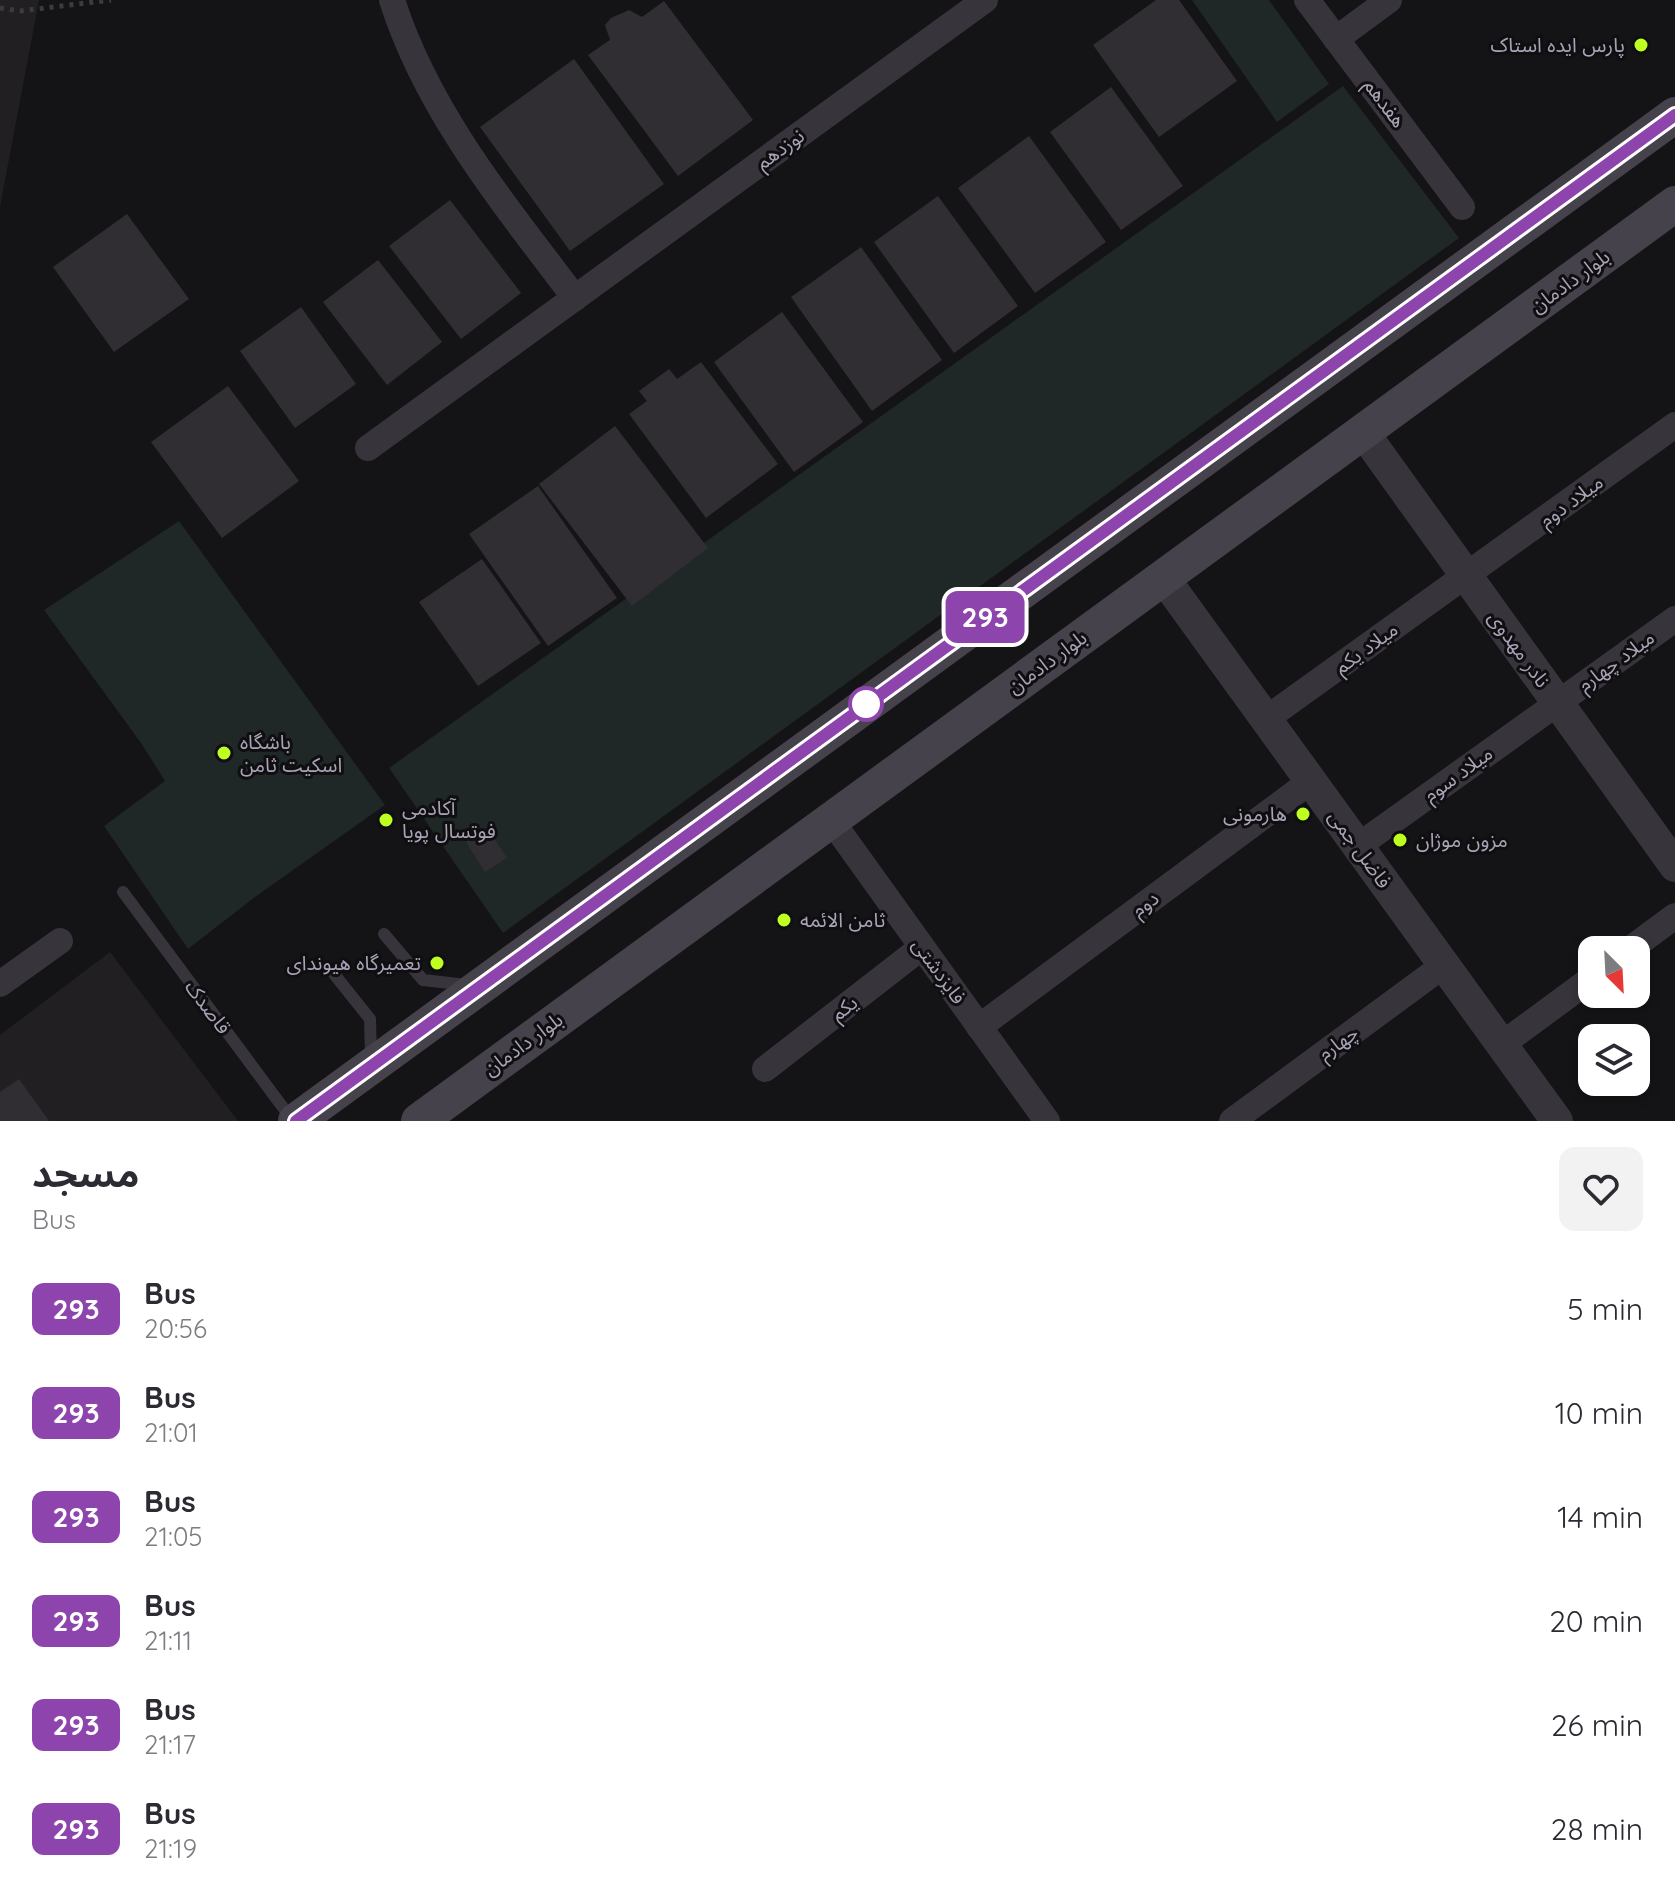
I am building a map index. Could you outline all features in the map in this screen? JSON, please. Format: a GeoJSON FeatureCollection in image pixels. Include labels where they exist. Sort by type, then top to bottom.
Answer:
{"type":"FeatureCollection","features":[{"type":"Feature","properties":{"kind":"main road"},"geometry":{"type":"LineString","coordinates":[[295,1121],[1675,115]]}},
{"type":"Feature","properties":{"kind":"main road","name":"بلوار دادمان"},"geometry":{"type":"LineString","coordinates":[[432,1117],[831,820],[1675,204]]}},
{"type":"Feature","properties":{"kind":"street"},"geometry":{"type":"LineString","coordinates":[[392,0],[403,36],[462,148],[575,298]]}},
{"type":"Feature","properties":{"kind":"street","name":"نوزدهم"},"geometry":{"type":"LineString","coordinates":[[368,448],[985,0]]}},
{"type":"Feature","properties":{"kind":"street","name":"هفدهم"},"geometry":{"type":"LineString","coordinates":[[1307,0],[1462,207]]}},
{"type":"Feature","properties":{"kind":"street"},"geometry":{"type":"LineString","coordinates":[[1336,39],[1389,0]]}},
{"type":"Feature","properties":{"kind":"street","name":"میلاد دوم"},"geometry":{"type":"LineString","coordinates":[[1466,576],[1675,425]]}},
{"type":"Feature","properties":{"kind":"street","name":"نادر مهدوی"},"geometry":{"type":"LineString","coordinates":[[1363,432],[1675,866]]}},
{"type":"Feature","properties":{"kind":"street","name":"میلاد یکم"},"geometry":{"type":"LineString","coordinates":[[1266,719],[1466,576]]}},
{"type":"Feature","properties":{"kind":"street","name":"فاضل جمی"},"geometry":{"type":"LineString","coordinates":[[1163,577],[1557,1121]]}},
{"type":"Feature","properties":{"kind":"street","name":"میلاد چهارم"},"geometry":{"type":"LineString","coordinates":[[1558,703],[1675,619]]}},
{"type":"Feature","properties":{"kind":"street","name":"میلاد سوم"},"geometry":{"type":"LineString","coordinates":[[1358,846],[1558,703]]}},
{"type":"Feature","properties":{"kind":"street","name":"دوم"},"geometry":{"type":"LineString","coordinates":[[979,1027],[1311,781]]}},
{"type":"Feature","properties":{"kind":"street","name":"فایزدشتی"},"geometry":{"type":"LineString","coordinates":[[831,820],[1047,1121]]}},
{"type":"Feature","properties":{"kind":"street"},"geometry":{"type":"LineString","coordinates":[[1648,936],[1675,916]]}},
{"type":"Feature","properties":{"kind":"street"},"geometry":{"type":"LineString","coordinates":[[0,984],[60,941]]}},
{"type":"Feature","properties":{"kind":"street","name":"یکم"},"geometry":{"type":"LineString","coordinates":[[765,1069],[922,947]]}},
{"type":"Feature","properties":{"kind":"street","name":"چهارم"},"geometry":{"type":"LineString","coordinates":[[1232,1121],[1444,965]]}},
{"type":"Feature","properties":{"kind":"street"},"geometry":{"type":"LineString","coordinates":[[1501,1045],[1578,988]]}},
{"type":"Feature","properties":{"kind":"lane","name":"قاصدک"},"geometry":{"type":"LineString","coordinates":[[123,892],[295,1121]]}},
{"type":"Feature","properties":{"kind":"lane"},"geometry":{"type":"LineString","coordinates":[[384,934],[423,980],[478,986]]}},
{"type":"Feature","properties":{"kind":"lane"},"geometry":{"type":"LineString","coordinates":[[334,974],[370,1019],[371,1066]]}},
{"type":"Feature","properties":{"kind":"path"},"geometry":{"type":"LineString","coordinates":[[0,8],[20,11],[111,0]]}},
{"type":"Feature","properties":{"kind":"shaded area"},"geometry":{"type":"Polygon","coordinates":[[[0,0],[39,0],[0,207],[0,0]]]}},
{"type":"Feature","properties":{"kind":"shaded area"},"geometry":{"type":"Polygon","coordinates":[[[1192,0],[1269,0],[1329,84],[1277,122],[1192,0]]]}},
{"type":"Feature","properties":{"kind":"shaded area"},"geometry":{"type":"Polygon","coordinates":[[[1343,86],[1459,238],[503,933],[389,768],[1343,86]]]}},
{"type":"Feature","properties":{"kind":"shaded area"},"geometry":{"type":"Polygon","coordinates":[[[179,521],[385,805],[255,897],[188,949],[104,826],[165,781],[44,610],[179,521]]]}},
{"type":"Feature","properties":{"kind":"shaded area"},"geometry":{"type":"Polygon","coordinates":[[[110,952],[238,1121],[0,1121],[0,1035],[110,952]]]}},
{"type":"Feature","properties":{"kind":"building"},"geometry":{"type":"Polygon","coordinates":[[[1156,0],[1179,0],[1237,81],[1159,137],[1093,45],[1156,0]]]}},
{"type":"Feature","properties":{"kind":"building"},"geometry":{"type":"Polygon","coordinates":[[[664,1],[753,120],[678,176],[588,55],[610,40],[605,25],[611,18],[629,10],[642,17],[664,1]]]}},
{"type":"Feature","properties":{"kind":"building"},"geometry":{"type":"Polygon","coordinates":[[[574,59],[664,184],[570,251],[480,127],[574,59]]]}},
{"type":"Feature","properties":{"kind":"building"},"geometry":{"type":"Polygon","coordinates":[[[1111,87],[1183,186],[1121,230],[1050,132],[1111,87]]]}},
{"type":"Feature","properties":{"kind":"building"},"geometry":{"type":"Polygon","coordinates":[[[1029,136],[1106,242],[1035,293],[958,188],[1029,136]]]}},
{"type":"Feature","properties":{"kind":"building"},"geometry":{"type":"Polygon","coordinates":[[[938,196],[1018,306],[954,353],[874,242],[938,196]]]}},
{"type":"Feature","properties":{"kind":"building"},"geometry":{"type":"Polygon","coordinates":[[[450,200],[521,293],[461,339],[389,246],[450,200]]]}},
{"type":"Feature","properties":{"kind":"building"},"geometry":{"type":"Polygon","coordinates":[[[127,214],[189,299],[114,352],[53,267],[127,214]]]}},
{"type":"Feature","properties":{"kind":"building"},"geometry":{"type":"Polygon","coordinates":[[[861,247],[942,360],[872,411],[791,297],[861,247]]]}},
{"type":"Feature","properties":{"kind":"building"},"geometry":{"type":"Polygon","coordinates":[[[378,260],[442,342],[387,385],[323,302],[378,260]]]}},
{"type":"Feature","properties":{"kind":"building"},"geometry":{"type":"Polygon","coordinates":[[[301,307],[356,384],[295,428],[240,351],[301,307]]]}},
{"type":"Feature","properties":{"kind":"building"},"geometry":{"type":"Polygon","coordinates":[[[782,312],[863,422],[794,472],[714,362],[782,312]]]}},
{"type":"Feature","properties":{"kind":"building"},"geometry":{"type":"Polygon","coordinates":[[[701,362],[778,464],[706,518],[629,414],[647,401],[639,391],[669,369],[677,379],[701,362]]]}},
{"type":"Feature","properties":{"kind":"building"},"geometry":{"type":"Polygon","coordinates":[[[228,386],[299,481],[222,538],[151,442],[228,386]]]}},
{"type":"Feature","properties":{"kind":"building"},"geometry":{"type":"Polygon","coordinates":[[[615,426],[708,548],[632,606],[539,484],[615,426]]]}},
{"type":"Feature","properties":{"kind":"building"},"geometry":{"type":"Polygon","coordinates":[[[538,486],[617,598],[548,646],[469,534],[538,486]]]}},
{"type":"Feature","properties":{"kind":"building"},"geometry":{"type":"Polygon","coordinates":[[[482,559],[541,643],[478,686],[419,602],[482,559]]]}},
{"type":"Feature","properties":{"kind":"building"},"geometry":{"type":"Polygon","coordinates":[[[487,828],[507,858],[485,872],[466,842],[487,828]]]}},
{"type":"Feature","properties":{"kind":"building"},"geometry":{"type":"Polygon","coordinates":[[[19,1079],[49,1121],[0,1121],[0,1092],[19,1079]]]}},
{"type":"Feature","properties":{"kind":"bus line","name":"293"},"geometry":{"type":"LineString","coordinates":[[296,1121],[1675,115]]}},
{"type":"Feature","properties":{"kind":"place","name":"پارس ایده استاک"},"geometry":{"type":"Point","coordinates":[1641,45]}},
{"type":"Feature","properties":{"kind":"place","name":"باشگاه اسکیت ثامن"},"geometry":{"type":"Point","coordinates":[224,753]}},
{"type":"Feature","properties":{"kind":"place","name":"هارمونی"},"geometry":{"type":"Point","coordinates":[1303,814]}},
{"type":"Feature","properties":{"kind":"place","name":"آکادمی فوتسال پویا"},"geometry":{"type":"Point","coordinates":[386,820]}},
{"type":"Feature","properties":{"kind":"place","name":"مزون موژان"},"geometry":{"type":"Point","coordinates":[1400,840]}},
{"type":"Feature","properties":{"kind":"place","name":"ثامن الائمه"},"geometry":{"type":"Point","coordinates":[784,920]}},
{"type":"Feature","properties":{"kind":"place","name":"تعمیرگاه هیوندای"},"geometry":{"type":"Point","coordinates":[437,963]}}]}
